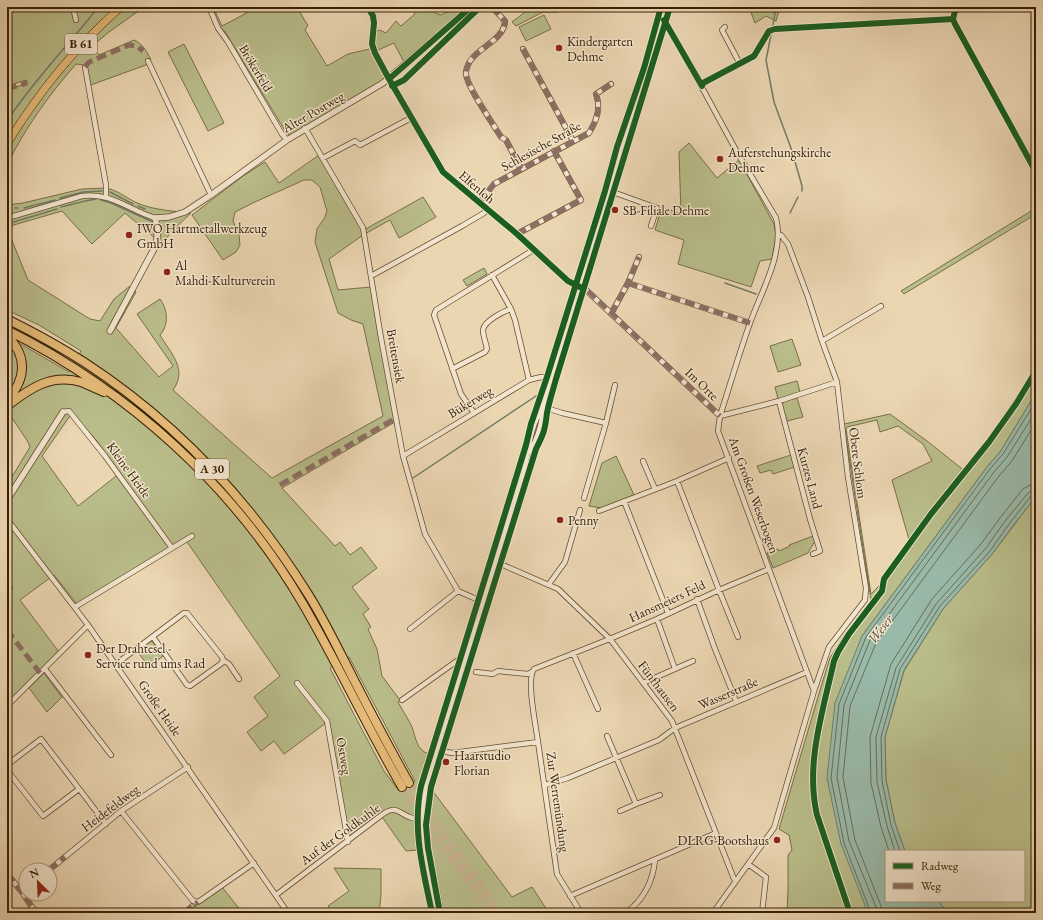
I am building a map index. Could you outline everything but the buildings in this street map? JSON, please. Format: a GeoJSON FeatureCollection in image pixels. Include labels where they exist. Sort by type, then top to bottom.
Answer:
{"type":"FeatureCollection","features":[{"type":"Feature","properties":{"kind":"highway","name":"A 30"},"geometry":{"type":"LineString","coordinates":[[7,319],[83,361],[128,393],[178,434],[231,489],[272,539],[308,595],[379,728],[406,785],[382,752],[303,604],[279,566],[243,518],[206,476],[151,423],[119,398],[58,357],[7,330]]}},
{"type":"Feature","properties":{"kind":"highway"},"geometry":{"type":"LineString","coordinates":[[7,336],[19,352],[22,365],[20,381],[14,392],[7,400]]}},
{"type":"Feature","properties":{"kind":"highway"},"geometry":{"type":"LineString","coordinates":[[7,406],[31,388],[52,380],[66,379],[80,382],[119,398]]}},
{"type":"Feature","properties":{"kind":"main road","name":"B 61"},"geometry":{"type":"LineString","coordinates":[[7,144],[24,116],[46,86],[80,45],[120,7]]}},
{"type":"Feature","properties":{"kind":"street"},"geometry":{"type":"LineString","coordinates":[[73,7],[76,20]]}},
{"type":"Feature","properties":{"kind":"street","name":"Brökerfeld"},"geometry":{"type":"LineString","coordinates":[[209,7],[218,28],[287,140]]}},
{"type":"Feature","properties":{"kind":"street","name":"Elfenloh"},"geometry":{"type":"LineString","coordinates":[[368,7],[373,16],[374,23],[372,44],[389,79],[443,172],[517,234],[568,280],[580,287]]}},
{"type":"Feature","properties":{"kind":"street","name":"Alter Postweg"},"geometry":{"type":"LineString","coordinates":[[7,218],[82,196],[91,195],[106,197],[121,202],[136,211],[155,218],[169,218],[180,215],[211,195],[305,128],[361,98],[389,79],[471,7]]}},
{"type":"Feature","properties":{"kind":"street"},"geometry":{"type":"LineString","coordinates":[[492,7],[504,21],[504,27],[495,39],[471,59],[466,73],[468,84],[501,137],[506,140],[521,170]]}},
{"type":"Feature","properties":{"kind":"street","name":"Am Großen Weserbogen"},"geometry":{"type":"LineString","coordinates":[[659,7],[663,18],[702,86],[737,152],[776,218],[778,236],[773,261],[764,290],[750,323],[720,416],[718,431],[814,691]]}},
{"type":"Feature","properties":{"kind":"street"},"geometry":{"type":"LineString","coordinates":[[437,913],[424,851],[422,819],[426,787],[524,470],[534,424],[543,407],[666,7]]}},
{"type":"Feature","properties":{"kind":"street"},"geometry":{"type":"LineString","coordinates":[[702,86],[740,64],[722,30],[725,27]]}},
{"type":"Feature","properties":{"kind":"street"},"geometry":{"type":"LineString","coordinates":[[524,49],[573,141]]}},
{"type":"Feature","properties":{"kind":"street"},"geometry":{"type":"LineString","coordinates":[[148,61],[211,195]]}},
{"type":"Feature","properties":{"kind":"street"},"geometry":{"type":"LineString","coordinates":[[85,67],[106,185],[106,197]]}},
{"type":"Feature","properties":{"kind":"street","name":"Schlesische Straße"},"geometry":{"type":"LineString","coordinates":[[479,203],[494,184],[589,133],[596,122],[600,103],[596,94],[611,84]]}},
{"type":"Feature","properties":{"kind":"street"},"geometry":{"type":"LineString","coordinates":[[323,158],[355,141],[360,145],[411,118]]}},
{"type":"Feature","properties":{"kind":"street","name":"Breitensiek"},"geometry":{"type":"LineString","coordinates":[[305,128],[362,223],[403,456],[425,534],[458,591]]}},
{"type":"Feature","properties":{"kind":"street"},"geometry":{"type":"LineString","coordinates":[[517,234],[582,200],[554,152]]}},
{"type":"Feature","properties":{"kind":"street"},"geometry":{"type":"LineString","coordinates":[[610,191],[657,208],[651,226]]}},
{"type":"Feature","properties":{"kind":"street"},"geometry":{"type":"LineString","coordinates":[[371,276],[462,226],[484,213],[487,209]]}},
{"type":"Feature","properties":{"kind":"street","name":"Alter Postweg"},"geometry":{"type":"LineString","coordinates":[[7,214],[18,214]]}},
{"type":"Feature","properties":{"kind":"street"},"geometry":{"type":"LineString","coordinates":[[110,331],[157,240],[158,230],[155,218]]}},
{"type":"Feature","properties":{"kind":"street","name":"Obere Schlom"},"geometry":{"type":"LineString","coordinates":[[778,236],[781,235],[788,244],[808,297],[836,382],[848,478],[866,588],[865,600],[829,647],[814,691]]}},
{"type":"Feature","properties":{"kind":"street"},"geometry":{"type":"LineString","coordinates":[[474,413],[461,394],[434,315],[436,310],[530,252],[532,248]]}},
{"type":"Feature","properties":{"kind":"street"},"geometry":{"type":"LineString","coordinates":[[611,314],[628,283],[639,257]]}},
{"type":"Feature","properties":{"kind":"street"},"geometry":{"type":"LineString","coordinates":[[492,275],[511,309],[515,320],[529,380]]}},
{"type":"Feature","properties":{"kind":"street"},"geometry":{"type":"LineString","coordinates":[[628,283],[750,323]]}},
{"type":"Feature","properties":{"kind":"street","name":"Im Orte"},"geometry":{"type":"LineString","coordinates":[[580,287],[585,289],[720,416],[779,401],[836,382]]}},
{"type":"Feature","properties":{"kind":"street"},"geometry":{"type":"LineString","coordinates":[[822,341],[881,306]]}},
{"type":"Feature","properties":{"kind":"street"},"geometry":{"type":"LineString","coordinates":[[452,369],[487,350],[483,329],[486,324],[500,314],[511,309]]}},
{"type":"Feature","properties":{"kind":"street","name":"Bükerweg"},"geometry":{"type":"LineString","coordinates":[[403,456],[529,380],[541,376],[552,378]]}},
{"type":"Feature","properties":{"kind":"street"},"geometry":{"type":"LineString","coordinates":[[584,498],[606,423],[615,385]]}},
{"type":"Feature","properties":{"kind":"street","name":"Kurzes Land"},"geometry":{"type":"LineString","coordinates":[[779,401],[810,519],[820,551],[813,554]]}},
{"type":"Feature","properties":{"kind":"street"},"geometry":{"type":"LineString","coordinates":[[543,407],[606,423]]}},
{"type":"Feature","properties":{"kind":"street","name":"Kleine Heide"},"geometry":{"type":"LineString","coordinates":[[63,412],[69,411],[95,442],[172,548]]}},
{"type":"Feature","properties":{"kind":"street"},"geometry":{"type":"LineString","coordinates":[[7,500],[63,412]]}},
{"type":"Feature","properties":{"kind":"street"},"geometry":{"type":"LineString","coordinates":[[599,511],[677,481],[729,458]]}},
{"type":"Feature","properties":{"kind":"street"},"geometry":{"type":"LineString","coordinates":[[643,461],[655,489]]}},
{"type":"Feature","properties":{"kind":"street"},"geometry":{"type":"LineString","coordinates":[[677,481],[738,637]]}},
{"type":"Feature","properties":{"kind":"street"},"geometry":{"type":"LineString","coordinates":[[624,501],[668,613]]}},
{"type":"Feature","properties":{"kind":"street"},"geometry":{"type":"LineString","coordinates":[[549,584],[566,562],[580,510]]}},
{"type":"Feature","properties":{"kind":"street","name":"Große Heide"},"geometry":{"type":"LineString","coordinates":[[7,519],[75,607],[116,664],[288,913]]}},
{"type":"Feature","properties":{"kind":"street"},"geometry":{"type":"LineString","coordinates":[[75,607],[192,536]]}},
{"type":"Feature","properties":{"kind":"street","name":"Fünfhausen"},"geometry":{"type":"LineString","coordinates":[[496,562],[558,589],[610,639],[672,721],[734,879],[736,880]]}},
{"type":"Feature","properties":{"kind":"street","name":"Hansmeiers Feld"},"geometry":{"type":"LineString","coordinates":[[532,672],[534,668],[610,639],[657,619],[697,599],[769,569]]}},
{"type":"Feature","properties":{"kind":"street"},"geometry":{"type":"LineString","coordinates":[[410,629],[458,591],[483,602]]}},
{"type":"Feature","properties":{"kind":"street"},"geometry":{"type":"LineString","coordinates":[[697,599],[714,649],[736,701]]}},
{"type":"Feature","properties":{"kind":"street"},"geometry":{"type":"LineString","coordinates":[[116,664],[184,613],[187,613],[223,660],[229,664],[240,679]]}},
{"type":"Feature","properties":{"kind":"street"},"geometry":{"type":"LineString","coordinates":[[657,619],[675,669]]}},
{"type":"Feature","properties":{"kind":"street"},"geometry":{"type":"LineString","coordinates":[[7,706],[88,625]]}},
{"type":"Feature","properties":{"kind":"street"},"geometry":{"type":"LineString","coordinates":[[153,637],[187,685],[190,686],[222,663],[223,660]]}},
{"type":"Feature","properties":{"kind":"street"},"geometry":{"type":"LineString","coordinates":[[573,653],[598,709]]}},
{"type":"Feature","properties":{"kind":"street"},"geometry":{"type":"LineString","coordinates":[[402,700],[461,658],[466,657]]}},
{"type":"Feature","properties":{"kind":"street"},"geometry":{"type":"LineString","coordinates":[[642,683],[693,661]]}},
{"type":"Feature","properties":{"kind":"street"},"geometry":{"type":"LineString","coordinates":[[44,669],[111,755]]}},
{"type":"Feature","properties":{"kind":"street"},"geometry":{"type":"LineString","coordinates":[[476,672],[494,674],[498,671],[527,674],[532,672],[531,689],[538,742]]}},
{"type":"Feature","properties":{"kind":"street","name":"Wasserstraße"},"geometry":{"type":"LineString","coordinates":[[545,785],[568,778],[659,740],[675,728],[807,672]]}},
{"type":"Feature","properties":{"kind":"street","name":"Ostweg"},"geometry":{"type":"LineString","coordinates":[[297,683],[327,721],[348,842]]}},
{"type":"Feature","properties":{"kind":"street"},"geometry":{"type":"LineString","coordinates":[[713,913],[774,828],[814,691]]}},
{"type":"Feature","properties":{"kind":"street"},"geometry":{"type":"LineString","coordinates":[[607,736],[636,804]]}},
{"type":"Feature","properties":{"kind":"street"},"geometry":{"type":"LineString","coordinates":[[7,765],[41,739],[106,824]]}},
{"type":"Feature","properties":{"kind":"street","name":"Zur Werremündung"},"geometry":{"type":"LineString","coordinates":[[437,750],[452,753],[538,742],[557,874],[581,913]]}},
{"type":"Feature","properties":{"kind":"street","name":"Heidefeldweg"},"geometry":{"type":"LineString","coordinates":[[58,863],[121,811],[188,767]]}},
{"type":"Feature","properties":{"kind":"street"},"geometry":{"type":"LineString","coordinates":[[7,770],[43,816],[79,789]]}},
{"type":"Feature","properties":{"kind":"street"},"geometry":{"type":"LineString","coordinates":[[620,811],[660,795]]}},
{"type":"Feature","properties":{"kind":"street","name":"Auf der Goldkuhle"},"geometry":{"type":"LineString","coordinates":[[276,895],[388,811],[395,810],[412,818],[422,819]]}},
{"type":"Feature","properties":{"kind":"street"},"geometry":{"type":"LineString","coordinates":[[121,811],[191,899],[198,902],[254,864]]}},
{"type":"Feature","properties":{"kind":"street"},"geometry":{"type":"LineString","coordinates":[[570,896],[716,833]]}},
{"type":"Feature","properties":{"kind":"street"},"geometry":{"type":"LineString","coordinates":[[626,913],[639,901],[650,883],[654,872],[655,860]]}},
{"type":"Feature","properties":{"kind":"street"},"geometry":{"type":"LineString","coordinates":[[748,864],[766,877],[762,913]]}},
{"type":"Feature","properties":{"kind":"street"},"geometry":{"type":"LineString","coordinates":[[7,874],[18,884]]}},
{"type":"Feature","properties":{"kind":"street"},"geometry":{"type":"LineString","coordinates":[[30,902],[36,913]]}},
{"type":"Feature","properties":{"kind":"green space"},"geometry":{"type":"Polygon","coordinates":[[[18,7],[144,7],[92,46],[99,55],[134,40],[142,46],[151,60],[146,65],[88,86],[84,65],[76,64],[38,112],[7,165],[7,90],[28,83],[26,80],[7,86],[7,10],[18,7]]]}},
{"type":"Feature","properties":{"kind":"green space"},"geometry":{"type":"Polygon","coordinates":[[[207,7],[213,7],[222,26],[258,7],[297,7],[308,25],[305,30],[327,66],[348,54],[374,48],[375,32],[380,30],[386,33],[396,21],[401,26],[415,14],[409,7],[431,7],[435,13],[441,15],[457,7],[469,7],[406,66],[394,43],[376,51],[389,78],[290,136],[284,129],[224,30],[217,31],[207,7]]]}},
{"type":"Feature","properties":{"kind":"green space"},"geometry":{"type":"Polygon","coordinates":[[[528,7],[556,7],[558,12],[543,12],[516,26],[512,22],[529,9],[528,7]]]}},
{"type":"Feature","properties":{"kind":"green space"},"geometry":{"type":"Polygon","coordinates":[[[749,7],[780,7],[776,21],[766,16],[755,23],[749,7]]]}},
{"type":"Feature","properties":{"kind":"green space"},"geometry":{"type":"Polygon","coordinates":[[[954,7],[958,7],[956,17],[957,23],[1036,166],[1036,175],[954,24],[951,22],[775,31],[776,27],[948,17],[952,16],[954,7]]]}},
{"type":"Feature","properties":{"kind":"green space"},"geometry":{"type":"Polygon","coordinates":[[[544,15],[551,29],[526,41],[519,27],[544,15]]]}},
{"type":"Feature","properties":{"kind":"green space"},"geometry":{"type":"Polygon","coordinates":[[[184,44],[224,123],[208,131],[168,52],[184,44]]]}},
{"type":"Feature","properties":{"kind":"green space"},"geometry":{"type":"Polygon","coordinates":[[[689,143],[717,178],[739,160],[774,224],[776,236],[772,259],[760,261],[751,287],[678,264],[684,240],[655,230],[662,207],[681,214],[679,152],[689,143]]]}},
{"type":"Feature","properties":{"kind":"green space"},"geometry":{"type":"Polygon","coordinates":[[[319,155],[360,225],[362,231],[423,197],[436,217],[399,238],[390,220],[363,235],[329,259],[338,290],[371,287],[395,422],[282,488],[335,546],[340,542],[350,555],[361,547],[377,568],[352,587],[369,609],[363,614],[371,627],[368,629],[377,649],[382,676],[400,700],[398,702],[409,720],[419,747],[421,750],[429,754],[422,780],[435,794],[512,897],[532,887],[549,913],[444,913],[431,849],[406,851],[380,814],[346,841],[326,723],[284,754],[274,741],[261,751],[247,732],[268,716],[254,697],[280,676],[185,539],[77,604],[54,575],[20,600],[59,652],[7,704],[7,593],[13,588],[7,580],[7,485],[30,447],[12,418],[7,417],[7,336],[69,372],[81,351],[39,325],[7,310],[7,228],[28,280],[90,319],[100,321],[114,299],[130,286],[136,292],[116,328],[159,377],[173,366],[137,314],[160,299],[165,308],[166,322],[160,335],[173,355],[179,375],[173,390],[272,478],[383,416],[363,324],[338,313],[315,242],[317,229],[327,211],[320,187],[312,180],[304,180],[235,212],[233,221],[239,235],[240,245],[236,252],[223,260],[192,215],[243,176],[265,162],[279,183],[319,155]],[[72,413],[42,456],[78,506],[120,473],[97,441],[72,413]],[[349,657],[330,668],[384,771],[399,791],[415,781],[349,657]]]}},
{"type":"Feature","properties":{"kind":"green space"},"geometry":{"type":"Polygon","coordinates":[[[106,188],[114,190],[135,202],[148,207],[191,213],[172,231],[162,244],[125,213],[92,244],[62,211],[7,227],[7,205],[23,203],[82,189],[106,188]]]}},
{"type":"Feature","properties":{"kind":"green space"},"geometry":{"type":"Polygon","coordinates":[[[1036,208],[1036,214],[904,294],[901,291],[1036,208]]]}},
{"type":"Feature","properties":{"kind":"green space"},"geometry":{"type":"Polygon","coordinates":[[[484,268],[487,274],[467,286],[463,280],[484,268]]]}},
{"type":"Feature","properties":{"kind":"green space"},"geometry":{"type":"Polygon","coordinates":[[[792,339],[801,365],[778,372],[770,346],[792,339]]]}},
{"type":"Feature","properties":{"kind":"green space"},"geometry":{"type":"Polygon","coordinates":[[[1036,366],[1036,393],[1000,452],[987,467],[862,636],[868,913],[787,913],[788,855],[792,850],[789,835],[779,829],[830,658],[843,637],[867,608],[871,600],[844,424],[890,414],[966,472],[987,443],[1036,366]],[[877,420],[847,427],[846,429],[871,594],[878,587],[910,543],[892,480],[932,461],[923,444],[898,426],[880,432],[877,420]]]}},
{"type":"Feature","properties":{"kind":"green space"},"geometry":{"type":"Polygon","coordinates":[[[797,381],[800,392],[778,399],[775,387],[797,381]]]}},
{"type":"Feature","properties":{"kind":"green space"},"geometry":{"type":"Polygon","coordinates":[[[797,398],[803,417],[787,421],[782,405],[784,401],[797,398]]]}},
{"type":"Feature","properties":{"kind":"green space"},"geometry":{"type":"Polygon","coordinates":[[[791,455],[795,467],[773,474],[771,470],[760,473],[757,466],[791,455]]]}},
{"type":"Feature","properties":{"kind":"green space"},"geometry":{"type":"Polygon","coordinates":[[[616,456],[634,495],[601,508],[589,506],[602,463],[616,456]]]}},
{"type":"Feature","properties":{"kind":"green space"},"geometry":{"type":"Polygon","coordinates":[[[1036,496],[1036,584],[1034,595],[1036,603],[1036,913],[948,913],[939,902],[1025,902],[1025,850],[905,850],[895,823],[886,780],[885,737],[904,671],[943,609],[993,553],[1036,496]]]}},
{"type":"Feature","properties":{"kind":"green space"},"geometry":{"type":"Polygon","coordinates":[[[813,536],[815,541],[808,553],[773,568],[767,553],[778,549],[779,551],[790,546],[789,545],[813,536]]]}},
{"type":"Feature","properties":{"kind":"green space"},"geometry":{"type":"Polygon","coordinates":[[[152,641],[163,656],[149,667],[137,651],[152,641]]]}},
{"type":"Feature","properties":{"kind":"green space"},"geometry":{"type":"Polygon","coordinates":[[[44,673],[62,697],[47,712],[29,688],[44,673]]]}},
{"type":"Feature","properties":{"kind":"green space"},"geometry":{"type":"Polygon","coordinates":[[[334,868],[381,869],[379,913],[333,913],[328,906],[349,891],[334,868]]]}},
{"type":"Feature","properties":{"kind":"green space"},"geometry":{"type":"Polygon","coordinates":[[[222,887],[241,911],[239,913],[200,913],[195,906],[222,887]]]}},
{"type":"Feature","properties":{"kind":"green space"},"geometry":{"type":"Polygon","coordinates":[[[192,903],[195,906],[186,913],[180,913],[192,903]]]}},
{"type":"Feature","properties":{"kind":"water","name":"Weser"},"geometry":{"type":"Polygon","coordinates":[[[1036,393],[1036,497],[993,553],[943,609],[904,670],[885,737],[886,780],[895,823],[905,850],[885,850],[885,902],[939,902],[948,913],[868,913],[841,844],[827,778],[835,703],[862,636],[987,467],[1000,452],[1036,393]]]}},
{"type":"Feature","properties":{"kind":"waterway"},"geometry":{"type":"LineString","coordinates":[[7,121],[31,88],[99,7]]}},
{"type":"Feature","properties":{"kind":"waterway"},"geometry":{"type":"LineString","coordinates":[[773,25],[776,7]]}},
{"type":"Feature","properties":{"kind":"waterway"},"geometry":{"type":"LineString","coordinates":[[771,35],[766,60],[774,102],[792,151],[802,186],[802,191]]}},
{"type":"Feature","properties":{"kind":"waterway"},"geometry":{"type":"LineString","coordinates":[[60,198],[83,192],[102,191]]}},
{"type":"Feature","properties":{"kind":"waterway"},"geometry":{"type":"LineString","coordinates":[[110,192],[133,204]]}},
{"type":"Feature","properties":{"kind":"waterway"},"geometry":{"type":"LineString","coordinates":[[790,213],[798,197]]}},
{"type":"Feature","properties":{"kind":"waterway"},"geometry":{"type":"LineString","coordinates":[[61,207],[96,199]]}},
{"type":"Feature","properties":{"kind":"waterway"},"geometry":{"type":"LineString","coordinates":[[24,208],[55,200]]}},
{"type":"Feature","properties":{"kind":"waterway"},"geometry":{"type":"LineString","coordinates":[[101,200],[153,222]]}},
{"type":"Feature","properties":{"kind":"waterway"},"geometry":{"type":"LineString","coordinates":[[138,206],[145,209]]}},
{"type":"Feature","properties":{"kind":"waterway"},"geometry":{"type":"LineString","coordinates":[[7,224],[57,209]]}},
{"type":"Feature","properties":{"kind":"waterway"},"geometry":{"type":"LineString","coordinates":[[725,283],[756,294]]}},
{"type":"Feature","properties":{"kind":"waterway"},"geometry":{"type":"LineString","coordinates":[[413,478],[539,394],[543,383]]}},
{"type":"Feature","properties":{"kind":"tunnel"},"geometry":{"type":"LineString","coordinates":[[409,783],[465,865],[501,913]]}},
{"type":"Feature","properties":{"kind":"tunnel"},"geometry":{"type":"LineString","coordinates":[[402,787],[459,870],[492,913]]}},
{"type":"Feature","properties":{"kind":"marked path"},"geometry":{"type":"LineString","coordinates":[[492,7],[505,21],[503,29],[499,35],[472,58],[466,73],[470,86],[475,95],[501,137],[506,140],[521,169]]}},
{"type":"Feature","properties":{"kind":"marked path"},"geometry":{"type":"LineString","coordinates":[[85,67],[89,62],[129,45],[137,46],[143,51]]}},
{"type":"Feature","properties":{"kind":"marked path"},"geometry":{"type":"LineString","coordinates":[[523,49],[573,141]]}},
{"type":"Feature","properties":{"kind":"marked path"},"geometry":{"type":"LineString","coordinates":[[7,89],[27,83]]}},
{"type":"Feature","properties":{"kind":"marked path"},"geometry":{"type":"LineString","coordinates":[[479,203],[494,184],[589,133],[598,109],[596,94],[611,84]]}},
{"type":"Feature","properties":{"kind":"marked path"},"geometry":{"type":"LineString","coordinates":[[517,234],[581,200],[554,151]]}},
{"type":"Feature","properties":{"kind":"marked path"},"geometry":{"type":"LineString","coordinates":[[611,314],[628,283],[639,257]]}},
{"type":"Feature","properties":{"kind":"marked path"},"geometry":{"type":"LineString","coordinates":[[628,283],[750,323]]}},
{"type":"Feature","properties":{"kind":"marked path"},"geometry":{"type":"LineString","coordinates":[[588,291],[720,416]]}},
{"type":"Feature","properties":{"kind":"marked path"},"geometry":{"type":"LineString","coordinates":[[280,485],[396,418]]}},
{"type":"Feature","properties":{"kind":"marked path"},"geometry":{"type":"LineString","coordinates":[[7,630],[40,673]]}},
{"type":"Feature","properties":{"kind":"marked path"},"geometry":{"type":"LineString","coordinates":[[58,863],[65,857]]}},
{"type":"Feature","properties":{"kind":"marked path"},"geometry":{"type":"LineString","coordinates":[[7,874],[22,892],[36,913]]}},
{"type":"Feature","properties":{"kind":"marked path"},"geometry":{"type":"LineString","coordinates":[[184,913],[198,902]]}},
{"type":"Feature","properties":{"kind":"cycle path"},"geometry":{"type":"LineString","coordinates":[[368,7],[373,16],[374,23],[372,44],[375,53],[443,172],[517,234],[568,281],[580,287]]}},
{"type":"Feature","properties":{"kind":"cycle path"},"geometry":{"type":"LineString","coordinates":[[389,79],[471,7]]}},
{"type":"Feature","properties":{"kind":"cycle path"},"geometry":{"type":"LineString","coordinates":[[392,86],[404,80],[480,7]]}},
{"type":"Feature","properties":{"kind":"cycle path"},"geometry":{"type":"LineString","coordinates":[[432,913],[422,865],[418,834],[421,786],[526,445],[531,424],[605,191],[617,147],[644,68],[661,7]]}},
{"type":"Feature","properties":{"kind":"cycle path"},"geometry":{"type":"LineString","coordinates":[[440,913],[428,848],[426,825],[431,787],[536,449],[544,431],[556,379],[670,7]]}},
{"type":"Feature","properties":{"kind":"cycle path"},"geometry":{"type":"LineString","coordinates":[[956,7],[953,19],[955,24],[1036,172]]}},
{"type":"Feature","properties":{"kind":"cycle path"},"geometry":{"type":"LineString","coordinates":[[664,20],[702,86],[703,83],[754,56],[769,31],[775,29],[953,19]]}},
{"type":"Feature","properties":{"kind":"cycle path"},"geometry":{"type":"LineString","coordinates":[[850,913],[817,815],[814,796],[814,757],[834,661],[849,634],[882,591],[884,579],[931,514],[989,442],[1016,404],[1036,371]]}},
{"type":"Feature","properties":{"kind":"place","name":"Kindergarten Dehme"},"geometry":{"type":"Point","coordinates":[559,48]}},
{"type":"Feature","properties":{"kind":"place","name":"Auferstehungskirche Dehme"},"geometry":{"type":"Point","coordinates":[720,159]}},
{"type":"Feature","properties":{"kind":"place","name":"SB-Filiale Dehme"},"geometry":{"type":"Point","coordinates":[615,210]}},
{"type":"Feature","properties":{"kind":"place","name":"IWO Hartmetallwerkzeug GmbH"},"geometry":{"type":"Point","coordinates":[129,235]}},
{"type":"Feature","properties":{"kind":"place","name":"Al Mahdi-Kulturverein"},"geometry":{"type":"Point","coordinates":[167,272]}},
{"type":"Feature","properties":{"kind":"place","name":"Penny"},"geometry":{"type":"Point","coordinates":[560,520]}},
{"type":"Feature","properties":{"kind":"place","name":"Der Drahtesel - Service rund ums Rad"},"geometry":{"type":"Point","coordinates":[88,655]}},
{"type":"Feature","properties":{"kind":"place","name":"Haarstudio Florian"},"geometry":{"type":"Point","coordinates":[446,762]}},
{"type":"Feature","properties":{"kind":"place","name":"DLRG-Bootshaus"},"geometry":{"type":"Point","coordinates":[777,840]}}]}
